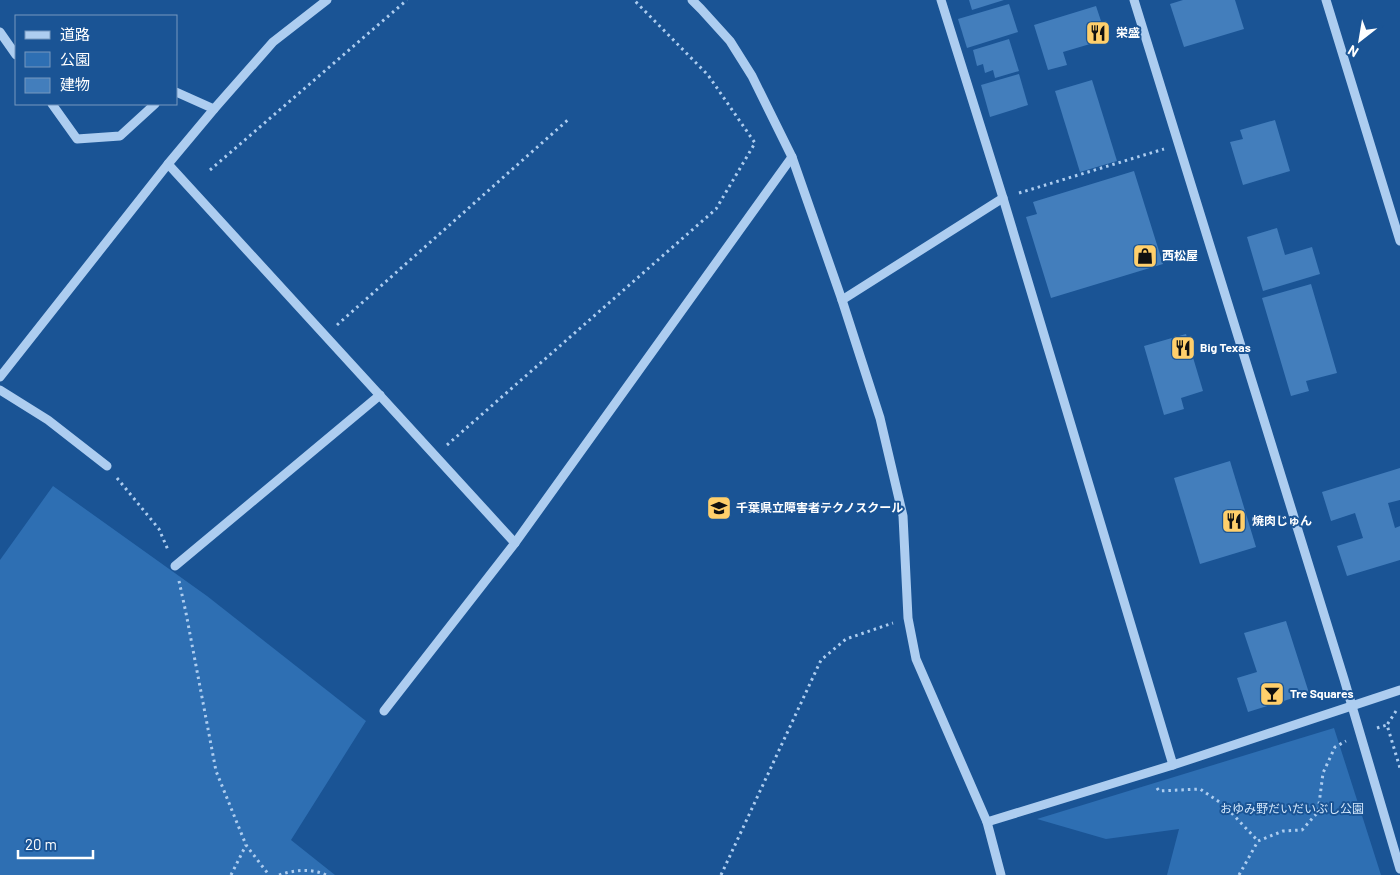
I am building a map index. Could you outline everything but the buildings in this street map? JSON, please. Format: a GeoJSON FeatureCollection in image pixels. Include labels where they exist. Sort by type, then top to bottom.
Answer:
{"type":"FeatureCollection","features":[{"type":"Feature","properties":{"kind":"street"},"geometry":{"type":"LineString","coordinates":[[0,377],[168,164],[214,109],[273,42],[327,0]]}},
{"type":"Feature","properties":{"kind":"street"},"geometry":{"type":"LineString","coordinates":[[692,0],[730,41],[752,76],[792,157],[842,300],[880,418],[903,516],[908,618],[916,659],[987,822],[1001,875]]}},
{"type":"Feature","properties":{"kind":"street"},"geometry":{"type":"LineString","coordinates":[[941,0],[1174,765]]}},
{"type":"Feature","properties":{"kind":"street"},"geometry":{"type":"LineString","coordinates":[[1134,0],[1352,706],[1400,869]]}},
{"type":"Feature","properties":{"kind":"street"},"geometry":{"type":"LineString","coordinates":[[1326,0],[1400,241]]}},
{"type":"Feature","properties":{"kind":"street"},"geometry":{"type":"LineString","coordinates":[[0,32],[15,54]]}},
{"type":"Feature","properties":{"kind":"street"},"geometry":{"type":"LineString","coordinates":[[178,93],[214,109]]}},
{"type":"Feature","properties":{"kind":"street"},"geometry":{"type":"LineString","coordinates":[[53,105],[77,139],[120,136],[154,105]]}},
{"type":"Feature","properties":{"kind":"street"},"geometry":{"type":"LineString","coordinates":[[384,711],[515,543],[792,157]]}},
{"type":"Feature","properties":{"kind":"street"},"geometry":{"type":"LineString","coordinates":[[168,164],[515,543]]}},
{"type":"Feature","properties":{"kind":"street"},"geometry":{"type":"LineString","coordinates":[[842,300],[1002,198]]}},
{"type":"Feature","properties":{"kind":"street"},"geometry":{"type":"LineString","coordinates":[[0,390],[48,420],[107,466]]}},
{"type":"Feature","properties":{"kind":"street"},"geometry":{"type":"LineString","coordinates":[[175,566],[380,395]]}},
{"type":"Feature","properties":{"kind":"street"},"geometry":{"type":"LineString","coordinates":[[987,822],[1174,765],[1400,690]]}},
{"type":"Feature","properties":{"kind":"path"},"geometry":{"type":"LineString","coordinates":[[210,170],[407,0]]}},
{"type":"Feature","properties":{"kind":"path"},"geometry":{"type":"LineString","coordinates":[[434,456],[716,210],[755,143],[708,75],[634,0]]}},
{"type":"Feature","properties":{"kind":"path"},"geometry":{"type":"LineString","coordinates":[[325,335],[570,118]]}},
{"type":"Feature","properties":{"kind":"path"},"geometry":{"type":"LineString","coordinates":[[1002,198],[1179,144]]}},
{"type":"Feature","properties":{"kind":"path"},"geometry":{"type":"LineString","coordinates":[[107,466],[159,530],[175,566],[186,612],[216,771],[246,845],[269,875]]}},
{"type":"Feature","properties":{"kind":"path"},"geometry":{"type":"LineString","coordinates":[[721,875],[821,660],[846,639],[908,618]]}},
{"type":"Feature","properties":{"kind":"path"},"geometry":{"type":"LineString","coordinates":[[1239,875],[1258,842],[1283,830],[1302,830],[1318,812],[1323,773],[1335,747],[1360,734],[1387,725],[1395,711],[1400,709]]}},
{"type":"Feature","properties":{"kind":"path"},"geometry":{"type":"LineString","coordinates":[[1387,725],[1400,768]]}},
{"type":"Feature","properties":{"kind":"path"},"geometry":{"type":"LineString","coordinates":[[1152,771],[1159,791],[1200,789],[1224,805],[1258,842]]}},
{"type":"Feature","properties":{"kind":"path"},"geometry":{"type":"LineString","coordinates":[[232,875],[246,845]]}},
{"type":"Feature","properties":{"kind":"path"},"geometry":{"type":"LineString","coordinates":[[279,875],[292,870],[318,871],[326,875]]}},
{"type":"Feature","properties":{"kind":"green space"},"geometry":{"type":"Polygon","coordinates":[[[53,486],[207,596],[366,721],[291,840],[335,875],[0,875],[0,560],[53,486]]]}},
{"type":"Feature","properties":{"kind":"green space","name":"おゆみ野だいだいぶし公園"},"geometry":{"type":"Polygon","coordinates":[[[1334,728],[1381,875],[1167,875],[1179,829],[1106,839],[1037,819],[1334,728]]]}},
{"type":"Feature","properties":{"kind":"place","name":"栄盛"},"geometry":{"type":"Point","coordinates":[1098,33]}},
{"type":"Feature","properties":{"kind":"place","name":"西松屋"},"geometry":{"type":"Point","coordinates":[1145,256]}},
{"type":"Feature","properties":{"kind":"place","name":"Big Texas"},"geometry":{"type":"Point","coordinates":[1183,348]}},
{"type":"Feature","properties":{"kind":"place","name":"千葉県立障害者テクノスクール"},"geometry":{"type":"Point","coordinates":[719,508]}},
{"type":"Feature","properties":{"kind":"place","name":"焼肉じゅん"},"geometry":{"type":"Point","coordinates":[1234,521]}},
{"type":"Feature","properties":{"kind":"place","name":"Tre Squares"},"geometry":{"type":"Point","coordinates":[1272,694]}}]}
